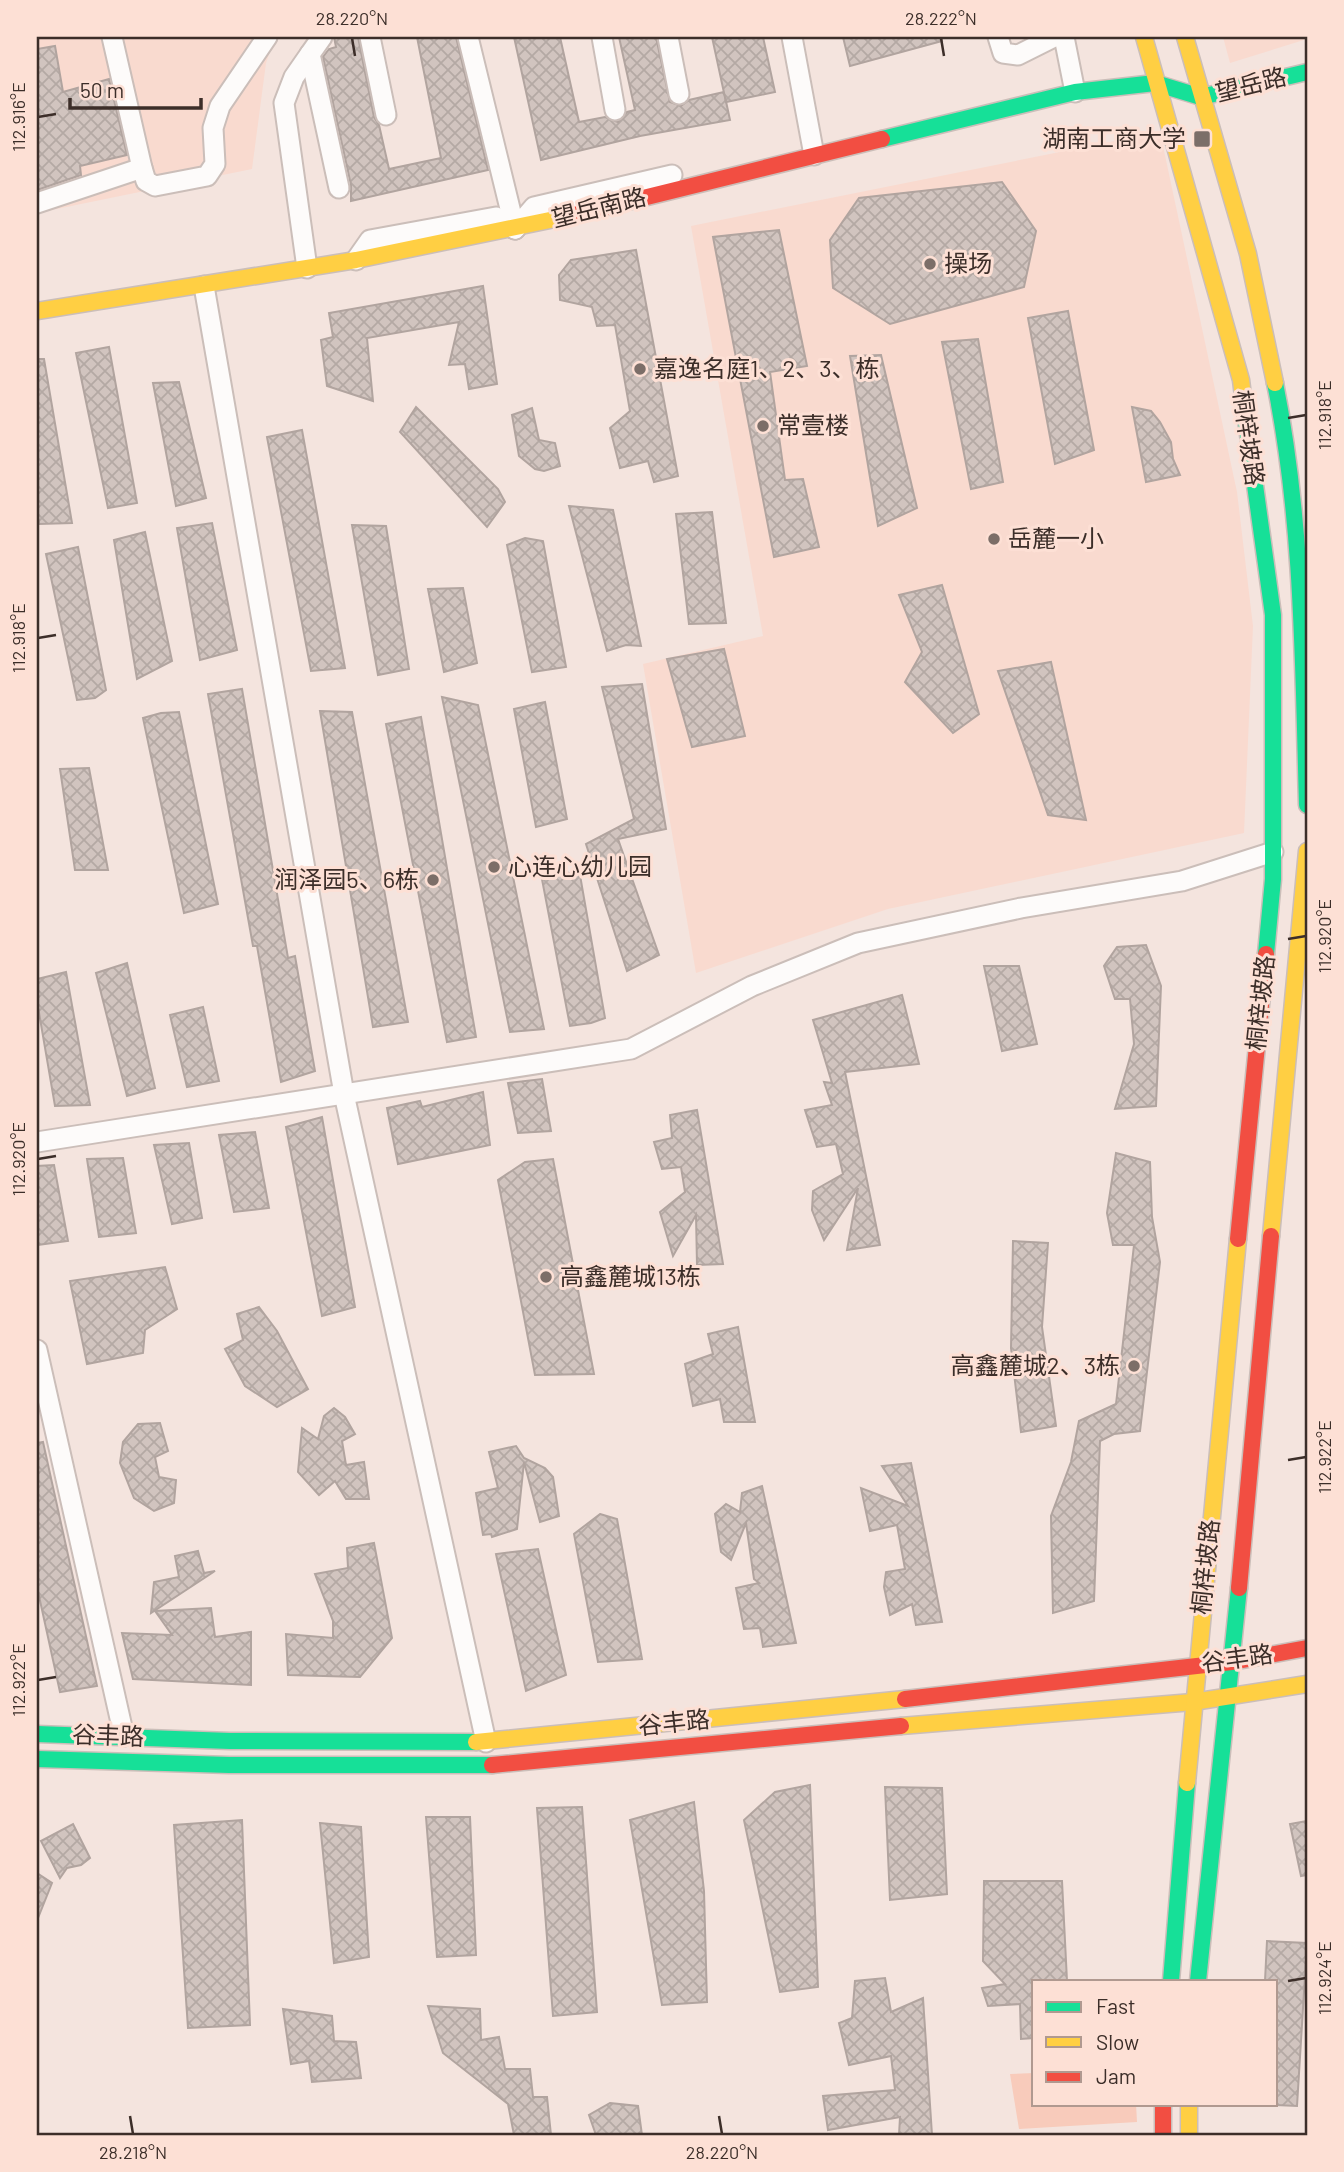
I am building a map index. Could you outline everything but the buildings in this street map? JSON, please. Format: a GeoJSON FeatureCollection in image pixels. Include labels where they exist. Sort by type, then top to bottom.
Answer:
{"type":"FeatureCollection","features":[{"type":"Feature","properties":{"kind":"main road","name":"桐梓坡路"},"geometry":{"type":"LineString","coordinates":[[1144,37],[1241,380],[1273,615],[1273,879],[1196,1665],[1171,1980]]}},
{"type":"Feature","properties":{"kind":"main road","name":"桐梓坡路"},"geometry":{"type":"LineString","coordinates":[[1185,37],[1248,254],[1281,413],[1300,585],[1307,806]]}},
{"type":"Feature","properties":{"kind":"main road","name":"望岳路"},"geometry":{"type":"LineString","coordinates":[[1156,83],[1201,97],[1307,72]]}},
{"type":"Feature","properties":{"kind":"main road","name":"望岳南路"},"geometry":{"type":"LineString","coordinates":[[515,229],[1075,92],[1156,83]]}},
{"type":"Feature","properties":{"kind":"main road"},"geometry":{"type":"LineString","coordinates":[[1169,130],[1201,97]]}},
{"type":"Feature","properties":{"kind":"main road"},"geometry":{"type":"LineString","coordinates":[[37,311],[356,260]]}},
{"type":"Feature","properties":{"kind":"main road","name":"桐梓坡路"},"geometry":{"type":"LineString","coordinates":[[1198,1980],[1232,1662],[1307,851]]}},
{"type":"Feature","properties":{"kind":"main road","name":"谷丰路"},"geometry":{"type":"LineString","coordinates":[[37,1734],[230,1741],[486,1742],[814,1709],[1232,1662],[1307,1648]]}},
{"type":"Feature","properties":{"kind":"main road","name":"谷丰路"},"geometry":{"type":"LineString","coordinates":[[37,1759],[229,1765],[487,1766],[816,1733],[1193,1702],[1307,1684]]}},
{"type":"Feature","properties":{"kind":"main road"},"geometry":{"type":"LineString","coordinates":[[1163,2106],[1163,2135]]}},
{"type":"Feature","properties":{"kind":"main road"},"geometry":{"type":"LineString","coordinates":[[1189,2106],[1189,2135]]}},
{"type":"Feature","properties":{"kind":"street"},"geometry":{"type":"LineString","coordinates":[[112,37],[142,168],[146,181],[155,187],[207,176],[215,164],[213,128],[220,106],[267,37]]}},
{"type":"Feature","properties":{"kind":"street"},"geometry":{"type":"LineString","coordinates":[[307,268],[284,103],[293,77],[322,37]]}},
{"type":"Feature","properties":{"kind":"street"},"geometry":{"type":"LineString","coordinates":[[370,37],[386,115]]}},
{"type":"Feature","properties":{"kind":"street"},"geometry":{"type":"LineString","coordinates":[[468,37],[515,229]]}},
{"type":"Feature","properties":{"kind":"street"},"geometry":{"type":"LineString","coordinates":[[602,37],[615,110]]}},
{"type":"Feature","properties":{"kind":"street"},"geometry":{"type":"LineString","coordinates":[[668,37],[679,94]]}},
{"type":"Feature","properties":{"kind":"street"},"geometry":{"type":"LineString","coordinates":[[792,37],[814,155]]}},
{"type":"Feature","properties":{"kind":"street"},"geometry":{"type":"LineString","coordinates":[[998,37],[1003,53],[1018,55],[1054,37]]}},
{"type":"Feature","properties":{"kind":"street"},"geometry":{"type":"LineString","coordinates":[[1064,37],[1075,92]]}},
{"type":"Feature","properties":{"kind":"street"},"geometry":{"type":"LineString","coordinates":[[310,54],[339,188]]}},
{"type":"Feature","properties":{"kind":"street"},"geometry":{"type":"LineString","coordinates":[[37,202],[142,168]]}},
{"type":"Feature","properties":{"kind":"street"},"geometry":{"type":"LineString","coordinates":[[515,229],[534,207],[672,175]]}},
{"type":"Feature","properties":{"kind":"street"},"geometry":{"type":"LineString","coordinates":[[356,260],[370,240],[496,217],[515,229]]}},
{"type":"Feature","properties":{"kind":"street"},"geometry":{"type":"LineString","coordinates":[[204,286],[344,1094],[486,1742]]}},
{"type":"Feature","properties":{"kind":"street"},"geometry":{"type":"LineString","coordinates":[[37,1142],[631,1049],[752,986],[858,943],[1021,908],[1182,881],[1273,852]]}},
{"type":"Feature","properties":{"kind":"street"},"geometry":{"type":"LineString","coordinates":[[37,1350],[124,1736]]}},
{"type":"Feature","properties":{"kind":"shaded area"},"geometry":{"type":"Polygon","coordinates":[[[37,37],[275,37],[266,63],[252,169],[37,213],[37,37]]]}},
{"type":"Feature","properties":{"kind":"shaded area"},"geometry":{"type":"Polygon","coordinates":[[[1223,37],[1307,37],[1307,39],[1230,63],[1223,37]]]}},
{"type":"Feature","properties":{"kind":"shaded area","name":"岳麓一小"},"geometry":{"type":"Polygon","coordinates":[[[1160,132],[1237,492],[1253,626],[1244,833],[888,909],[696,973],[643,664],[763,636],[691,226],[1160,132]]]}},
{"type":"Feature","properties":{"kind":"shaded area"},"geometry":{"type":"Polygon","coordinates":[[[1032,2073],[1032,2106],[1136,2106],[1137,2122],[1019,2129],[1010,2074],[1032,2073]]]}},
{"type":"Feature","properties":{"kind":"traffic: fast"},"geometry":{"type":"LineString","coordinates":[[882,139],[1075,92],[1155,83],[1201,97],[1307,72]]}},
{"type":"Feature","properties":{"kind":"traffic: fast"},"geometry":{"type":"LineString","coordinates":[[1275,383],[1296,540],[1307,805]]}},
{"type":"Feature","properties":{"kind":"traffic: fast"},"geometry":{"type":"LineString","coordinates":[[1246,420],[1273,615],[1273,879],[1266,954]]}},
{"type":"Feature","properties":{"kind":"traffic: fast"},"geometry":{"type":"LineString","coordinates":[[1198,1980],[1239,1588]]}},
{"type":"Feature","properties":{"kind":"traffic: fast"},"geometry":{"type":"LineString","coordinates":[[37,1734],[230,1741],[476,1742]]}},
{"type":"Feature","properties":{"kind":"traffic: fast"},"geometry":{"type":"LineString","coordinates":[[37,1759],[229,1765],[492,1765]]}},
{"type":"Feature","properties":{"kind":"traffic: fast"},"geometry":{"type":"LineString","coordinates":[[1171,1980],[1187,1783]]}},
{"type":"Feature","properties":{"kind":"traffic: slow"},"geometry":{"type":"LineString","coordinates":[[1144,37],[1241,380],[1246,420]]}},
{"type":"Feature","properties":{"kind":"traffic: slow"},"geometry":{"type":"LineString","coordinates":[[1185,37],[1248,254],[1275,383]]}},
{"type":"Feature","properties":{"kind":"traffic: slow"},"geometry":{"type":"LineString","coordinates":[[37,311],[356,260],[574,215]]}},
{"type":"Feature","properties":{"kind":"traffic: slow"},"geometry":{"type":"LineString","coordinates":[[1271,1236],[1307,851]]}},
{"type":"Feature","properties":{"kind":"traffic: slow"},"geometry":{"type":"LineString","coordinates":[[1187,1783],[1238,1239]]}},
{"type":"Feature","properties":{"kind":"traffic: slow"},"geometry":{"type":"LineString","coordinates":[[901,1726],[1193,1702],[1307,1684]]}},
{"type":"Feature","properties":{"kind":"traffic: slow"},"geometry":{"type":"LineString","coordinates":[[476,1742],[905,1699]]}},
{"type":"Feature","properties":{"kind":"traffic: slow"},"geometry":{"type":"LineString","coordinates":[[1189,2106],[1189,2135]]}},
{"type":"Feature","properties":{"kind":"traffic: jam"},"geometry":{"type":"LineString","coordinates":[[574,215],[882,139]]}},
{"type":"Feature","properties":{"kind":"traffic: jam"},"geometry":{"type":"LineString","coordinates":[[1238,1239],[1266,954]]}},
{"type":"Feature","properties":{"kind":"traffic: jam"},"geometry":{"type":"LineString","coordinates":[[1239,1588],[1271,1236]]}},
{"type":"Feature","properties":{"kind":"traffic: jam"},"geometry":{"type":"LineString","coordinates":[[905,1699],[1232,1662],[1307,1648]]}},
{"type":"Feature","properties":{"kind":"traffic: jam"},"geometry":{"type":"LineString","coordinates":[[492,1765],[901,1726]]}},
{"type":"Feature","properties":{"kind":"traffic: jam"},"geometry":{"type":"LineString","coordinates":[[1163,2106],[1163,2135]]}},
{"type":"Feature","properties":{"kind":"place","name":"湖南工商大学"},"geometry":{"type":"Point","coordinates":[1202,139]}},
{"type":"Feature","properties":{"kind":"place","name":"操场"},"geometry":{"type":"Point","coordinates":[930,264]}},
{"type":"Feature","properties":{"kind":"place","name":"嘉逸名庭1、2、3、栋"},"geometry":{"type":"Point","coordinates":[640,369]}},
{"type":"Feature","properties":{"kind":"place","name":"常壹楼"},"geometry":{"type":"Point","coordinates":[763,426]}},
{"type":"Feature","properties":{"kind":"place","name":"岳麓一小"},"geometry":{"type":"Point","coordinates":[994,539]}},
{"type":"Feature","properties":{"kind":"place","name":"心连心幼儿园"},"geometry":{"type":"Point","coordinates":[494,867]}},
{"type":"Feature","properties":{"kind":"place","name":"润泽园5、6栋"},"geometry":{"type":"Point","coordinates":[433,880]}},
{"type":"Feature","properties":{"kind":"place","name":"高鑫麓城13栋"},"geometry":{"type":"Point","coordinates":[546,1277]}},
{"type":"Feature","properties":{"kind":"place","name":"高鑫麓城2、3栋"},"geometry":{"type":"Point","coordinates":[1134,1366]}}]}
